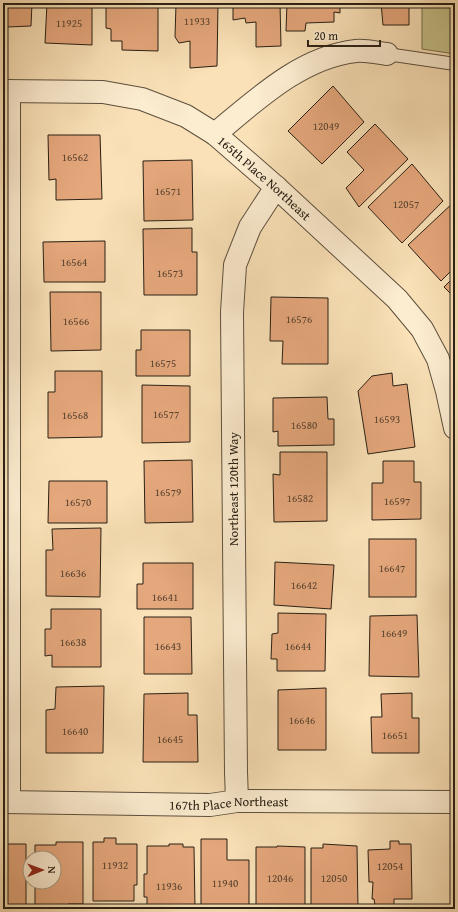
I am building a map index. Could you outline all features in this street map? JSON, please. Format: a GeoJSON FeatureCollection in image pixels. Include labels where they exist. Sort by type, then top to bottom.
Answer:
{"type":"FeatureCollection","features":[{"type":"Feature","properties":{"kind":"street"},"geometry":{"type":"LineString","coordinates":[[215,134],[270,89],[320,59],[358,51],[387,54]]}},
{"type":"Feature","properties":{"kind":"street"},"geometry":{"type":"LineString","coordinates":[[6,91],[6,802]]}},
{"type":"Feature","properties":{"kind":"street","name":"165th Place Northeast"},"geometry":{"type":"LineString","coordinates":[[6,91],[103,92],[142,99],[186,116],[215,134],[276,187],[397,299],[422,329],[438,359],[455,428]]}},
{"type":"Feature","properties":{"kind":"street","name":"Northeast 120th Way"},"geometry":{"type":"LineString","coordinates":[[237,801],[232,312],[235,266],[250,227],[276,187]]}},
{"type":"Feature","properties":{"kind":"street","name":"167th Place Northeast"},"geometry":{"type":"LineString","coordinates":[[6,802],[210,805],[237,801],[455,802]]}},
{"type":"Feature","properties":{"kind":"lane"},"geometry":{"type":"LineString","coordinates":[[387,54],[455,64]]}},
{"type":"Feature","properties":{"kind":"shaded area"},"geometry":{"type":"Polygon","coordinates":[[[422,3],[455,3],[455,54],[422,49],[422,3]]]}},
{"type":"Feature","properties":{"kind":"building"},"geometry":{"type":"Polygon","coordinates":[[[3,3],[32,3],[31,26],[7,27],[7,51],[3,51],[3,3]]]}},
{"type":"Feature","properties":{"kind":"building"},"geometry":{"type":"Polygon","coordinates":[[[47,3],[92,3],[92,45],[45,43],[47,3]]]}},
{"type":"Feature","properties":{"kind":"building"},"geometry":{"type":"Polygon","coordinates":[[[106,3],[158,3],[158,51],[122,50],[122,41],[111,41],[111,29],[106,28],[106,3]]]}},
{"type":"Feature","properties":{"kind":"building"},"geometry":{"type":"Polygon","coordinates":[[[218,3],[217,66],[190,68],[190,41],[179,43],[175,37],[176,4],[218,3]]]}},
{"type":"Feature","properties":{"kind":"building"},"geometry":{"type":"Polygon","coordinates":[[[233,3],[280,3],[281,46],[256,47],[256,22],[246,23],[245,18],[233,20],[233,3]]]}},
{"type":"Feature","properties":{"kind":"building"},"geometry":{"type":"Polygon","coordinates":[[[287,3],[340,3],[340,13],[334,12],[334,22],[306,23],[305,31],[286,31],[287,3]]]}},
{"type":"Feature","properties":{"kind":"building"},"geometry":{"type":"Polygon","coordinates":[[[381,3],[409,3],[409,25],[383,25],[381,3]]]}},
{"type":"Feature","properties":{"kind":"building"},"geometry":{"type":"Polygon","coordinates":[[[333,86],[364,122],[322,164],[288,131],[333,86]]]}},
{"type":"Feature","properties":{"kind":"building"},"geometry":{"type":"Polygon","coordinates":[[[375,124],[408,159],[359,207],[346,188],[364,170],[347,152],[375,124]]]}},
{"type":"Feature","properties":{"kind":"building"},"geometry":{"type":"Polygon","coordinates":[[[48,135],[100,135],[102,199],[56,200],[56,179],[49,180],[48,135]]]}},
{"type":"Feature","properties":{"kind":"building"},"geometry":{"type":"Polygon","coordinates":[[[192,160],[193,220],[144,221],[143,161],[192,160]]]}},
{"type":"Feature","properties":{"kind":"building"},"geometry":{"type":"Polygon","coordinates":[[[412,164],[443,201],[402,243],[368,207],[412,164]]]}},
{"type":"Feature","properties":{"kind":"building"},"geometry":{"type":"Polygon","coordinates":[[[455,201],[455,267],[441,281],[408,245],[455,201]]]}},
{"type":"Feature","properties":{"kind":"building"},"geometry":{"type":"Polygon","coordinates":[[[192,228],[192,252],[197,252],[197,295],[144,295],[143,229],[192,228]]]}},
{"type":"Feature","properties":{"kind":"building"},"geometry":{"type":"Polygon","coordinates":[[[105,241],[105,282],[44,282],[43,242],[105,241]]]}},
{"type":"Feature","properties":{"kind":"building"},"geometry":{"type":"Polygon","coordinates":[[[455,276],[455,298],[444,287],[455,276]]]}},
{"type":"Feature","properties":{"kind":"building"},"geometry":{"type":"Polygon","coordinates":[[[50,292],[101,292],[101,350],[51,351],[50,292]]]}},
{"type":"Feature","properties":{"kind":"building"},"geometry":{"type":"Polygon","coordinates":[[[271,297],[328,298],[328,364],[282,364],[283,341],[270,341],[271,297]]]}},
{"type":"Feature","properties":{"kind":"building"},"geometry":{"type":"Polygon","coordinates":[[[141,330],[190,330],[190,376],[136,376],[136,350],[141,350],[141,330]]]}},
{"type":"Feature","properties":{"kind":"building"},"geometry":{"type":"Polygon","coordinates":[[[55,371],[102,371],[102,437],[48,438],[48,392],[55,392],[55,371]]]}},
{"type":"Feature","properties":{"kind":"building"},"geometry":{"type":"Polygon","coordinates":[[[392,373],[393,386],[407,384],[415,447],[368,454],[358,391],[372,376],[392,373]]]}},
{"type":"Feature","properties":{"kind":"building"},"geometry":{"type":"Polygon","coordinates":[[[142,385],[190,386],[190,442],[142,443],[142,385]]]}},
{"type":"Feature","properties":{"kind":"building"},"geometry":{"type":"Polygon","coordinates":[[[327,397],[328,419],[334,419],[334,445],[278,446],[278,431],[273,432],[273,398],[327,397]]]}},
{"type":"Feature","properties":{"kind":"building"},"geometry":{"type":"Polygon","coordinates":[[[280,452],[327,452],[327,521],[274,522],[273,474],[280,475],[280,452]]]}},
{"type":"Feature","properties":{"kind":"building"},"geometry":{"type":"Polygon","coordinates":[[[192,460],[193,522],[145,523],[144,461],[192,460]]]}},
{"type":"Feature","properties":{"kind":"building"},"geometry":{"type":"Polygon","coordinates":[[[383,461],[414,461],[414,482],[421,482],[421,519],[372,520],[372,483],[383,483],[383,461]]]}},
{"type":"Feature","properties":{"kind":"building"},"geometry":{"type":"Polygon","coordinates":[[[49,481],[107,481],[107,523],[48,523],[49,481]]]}},
{"type":"Feature","properties":{"kind":"building"},"geometry":{"type":"Polygon","coordinates":[[[101,528],[100,597],[46,596],[46,550],[53,550],[52,529],[101,528]]]}},
{"type":"Feature","properties":{"kind":"building"},"geometry":{"type":"Polygon","coordinates":[[[369,539],[416,539],[416,597],[369,597],[369,539]]]}},
{"type":"Feature","properties":{"kind":"building"},"geometry":{"type":"Polygon","coordinates":[[[275,562],[334,565],[331,609],[274,605],[275,562]]]}},
{"type":"Feature","properties":{"kind":"building"},"geometry":{"type":"Polygon","coordinates":[[[143,563],[193,563],[193,609],[137,609],[137,584],[143,584],[143,563]]]}},
{"type":"Feature","properties":{"kind":"building"},"geometry":{"type":"Polygon","coordinates":[[[51,609],[101,609],[101,667],[52,667],[52,655],[45,656],[45,629],[51,629],[51,609]]]}},
{"type":"Feature","properties":{"kind":"building"},"geometry":{"type":"Polygon","coordinates":[[[278,613],[326,614],[325,671],[277,671],[277,659],[271,659],[272,634],[278,633],[278,613]]]}},
{"type":"Feature","properties":{"kind":"building"},"geometry":{"type":"Polygon","coordinates":[[[417,615],[419,677],[369,676],[370,616],[417,615]]]}},
{"type":"Feature","properties":{"kind":"building"},"geometry":{"type":"Polygon","coordinates":[[[144,617],[191,617],[192,674],[144,674],[144,617]]]}},
{"type":"Feature","properties":{"kind":"building"},"geometry":{"type":"Polygon","coordinates":[[[104,686],[103,753],[46,753],[46,710],[55,709],[56,687],[104,686]]]}},
{"type":"Feature","properties":{"kind":"building"},"geometry":{"type":"Polygon","coordinates":[[[326,688],[326,750],[278,750],[278,690],[326,688]]]}},
{"type":"Feature","properties":{"kind":"building"},"geometry":{"type":"Polygon","coordinates":[[[188,693],[188,715],[197,715],[198,762],[143,762],[144,694],[188,693]]]}},
{"type":"Feature","properties":{"kind":"building"},"geometry":{"type":"Polygon","coordinates":[[[412,693],[412,718],[419,718],[419,753],[372,753],[371,717],[382,717],[381,694],[412,693]]]}},
{"type":"Feature","properties":{"kind":"building"},"geometry":{"type":"Polygon","coordinates":[[[104,838],[116,838],[116,844],[137,844],[137,885],[134,885],[134,901],[93,901],[93,842],[104,842],[104,838]]]}},
{"type":"Feature","properties":{"kind":"building"},"geometry":{"type":"Polygon","coordinates":[[[201,839],[227,839],[227,860],[249,860],[249,909],[214,909],[214,905],[201,905],[201,839]]]}},
{"type":"Feature","properties":{"kind":"building"},"geometry":{"type":"Polygon","coordinates":[[[390,841],[399,841],[399,844],[411,844],[412,899],[394,899],[394,905],[375,905],[374,899],[372,899],[373,882],[369,882],[368,850],[390,849],[390,841]]]}},
{"type":"Feature","properties":{"kind":"building"},"geometry":{"type":"Polygon","coordinates":[[[3,842],[5,842],[5,844],[26,844],[26,850],[22,850],[22,890],[26,890],[26,909],[3,909],[3,842]]]}},
{"type":"Feature","properties":{"kind":"building"},"geometry":{"type":"Polygon","coordinates":[[[56,842],[83,842],[83,904],[68,904],[68,908],[35,907],[35,890],[62,890],[62,850],[35,850],[35,845],[56,845],[56,842]]]}},
{"type":"Feature","properties":{"kind":"building"},"geometry":{"type":"Polygon","coordinates":[[[169,844],[183,844],[183,847],[194,847],[195,909],[147,909],[147,897],[144,897],[144,874],[147,874],[147,846],[169,846],[169,844]]]}},
{"type":"Feature","properties":{"kind":"building"},"geometry":{"type":"Polygon","coordinates":[[[323,844],[357,846],[358,909],[311,909],[311,848],[323,848],[323,844]]]}},
{"type":"Feature","properties":{"kind":"building"},"geometry":{"type":"Polygon","coordinates":[[[256,847],[305,847],[305,909],[256,909],[256,847]]]}}]}
